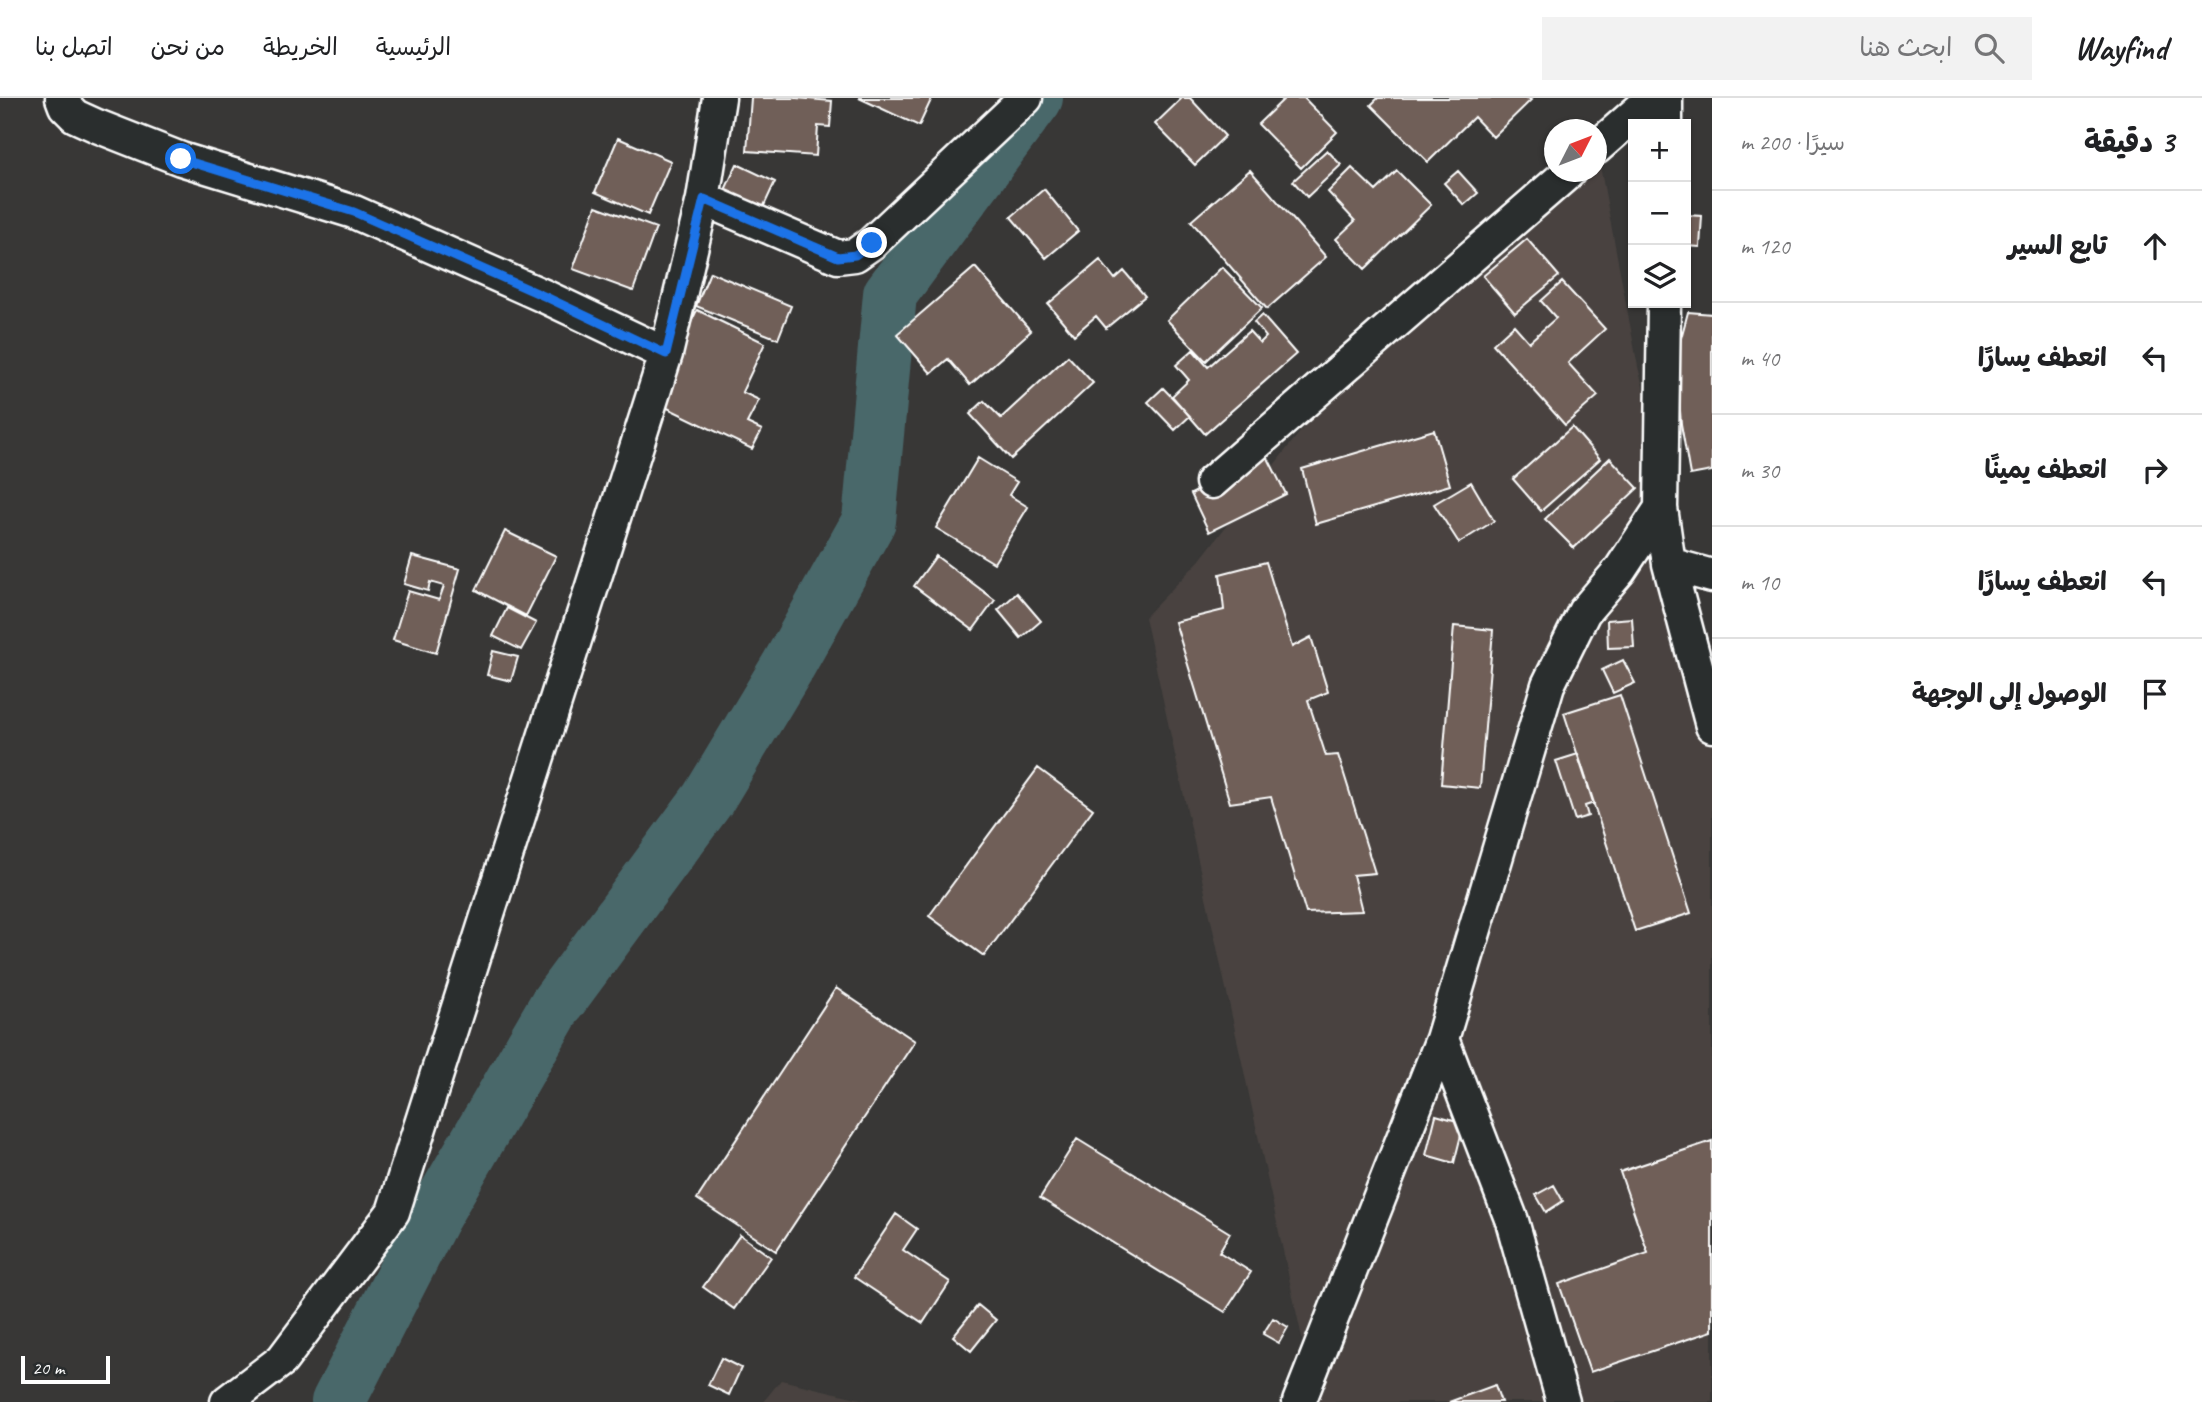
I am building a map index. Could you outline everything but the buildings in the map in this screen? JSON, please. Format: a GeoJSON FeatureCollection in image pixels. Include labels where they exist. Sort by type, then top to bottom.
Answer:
{"type":"FeatureCollection","features":[{"type":"Feature","properties":{"kind":"street"},"geometry":{"type":"LineString","coordinates":[[62,98],[65,106],[75,116],[97,126],[181,159],[354,212],[546,297],[666,354]]}},
{"type":"Feature","properties":{"kind":"street"},"geometry":{"type":"LineString","coordinates":[[227,1402],[282,1360],[393,1212],[666,354],[704,199],[719,98]]}},
{"type":"Feature","properties":{"kind":"street"},"geometry":{"type":"LineString","coordinates":[[704,199],[838,257],[855,255],[872,243],[1026,98]]}},
{"type":"Feature","properties":{"kind":"street"},"geometry":{"type":"LineString","coordinates":[[1607,139],[1653,98]]}},
{"type":"Feature","properties":{"kind":"street"},"geometry":{"type":"LineString","coordinates":[[1666,98],[1666,119]]}},
{"type":"Feature","properties":{"kind":"street"},"geometry":{"type":"LineString","coordinates":[[1212,482],[1557,182]]}},
{"type":"Feature","properties":{"kind":"street"},"geometry":{"type":"LineString","coordinates":[[1664,308],[1661,508],[1669,565],[1712,726]]}},
{"type":"Feature","properties":{"kind":"street"},"geometry":{"type":"LineString","coordinates":[[1298,1402],[1442,1039],[1548,685],[1584,612],[1620,570],[1661,508]]}},
{"type":"Feature","properties":{"kind":"street"},"geometry":{"type":"LineString","coordinates":[[1669,565],[1712,576]]}},
{"type":"Feature","properties":{"kind":"street"},"geometry":{"type":"LineString","coordinates":[[1442,1039],[1512,1221],[1563,1402]]}},
{"type":"Feature","properties":{"kind":"shaded area"},"geometry":{"type":"Polygon","coordinates":[[[1557,182],[1603,182],[1638,367],[1712,658],[1712,1402],[1316,1402],[1145,617],[1199,561],[1372,340],[1557,182]]]}},
{"type":"Feature","properties":{"kind":"shaded area"},"geometry":{"type":"Polygon","coordinates":[[[781,1380],[873,1402],[763,1402],[781,1380]]]}},
{"type":"Feature","properties":{"kind":"waterway"},"geometry":{"type":"LineString","coordinates":[[338,1402],[432,1219],[556,1005],[708,799],[788,666],[869,521],[890,294],[1036,98]]}},
{"type":"Feature","properties":{"kind":"route"},"geometry":{"type":"LineString","coordinates":[[181,159],[354,212],[546,297],[666,354],[704,199],[838,257],[855,255],[872,243]]}}]}
